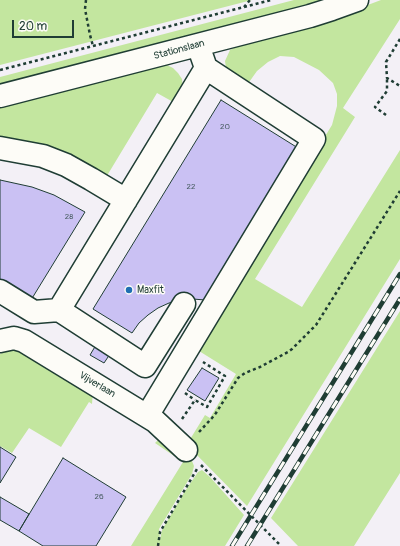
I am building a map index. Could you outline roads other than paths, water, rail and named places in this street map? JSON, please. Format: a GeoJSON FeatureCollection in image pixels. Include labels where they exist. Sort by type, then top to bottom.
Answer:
{"type":"FeatureCollection","features":[{"type":"Feature","properties":{"kind":"street","name":"Stationslaan"},"geometry":{"type":"LineString","coordinates":[[0,96],[310,16],[357,0]]}},
{"type":"Feature","properties":{"kind":"street"},"geometry":{"type":"LineString","coordinates":[[147,416],[314,139],[206,68],[198,45]]}},
{"type":"Feature","properties":{"kind":"street"},"geometry":{"type":"LineString","coordinates":[[59,310],[206,68]]}},
{"type":"Feature","properties":{"kind":"street"},"geometry":{"type":"LineString","coordinates":[[0,148],[43,156],[66,165],[126,200]]}},
{"type":"Feature","properties":{"kind":"street"},"geometry":{"type":"LineString","coordinates":[[0,291],[34,312],[59,310],[145,366],[184,304]]}},
{"type":"Feature","properties":{"kind":"street","name":"Vijverlaan"},"geometry":{"type":"LineString","coordinates":[[0,341],[14,338],[24,341],[155,421],[193,457]]}},
{"type":"Feature","properties":{"kind":"railway"},"geometry":{"type":"LineString","coordinates":[[232,546],[400,274]]}},
{"type":"Feature","properties":{"kind":"railway"},"geometry":{"type":"LineString","coordinates":[[247,546],[400,299]]}},
{"type":"Feature","properties":{"kind":"place","name":"Maxfit"},"geometry":{"type":"Point","coordinates":[129,290]}}]}
